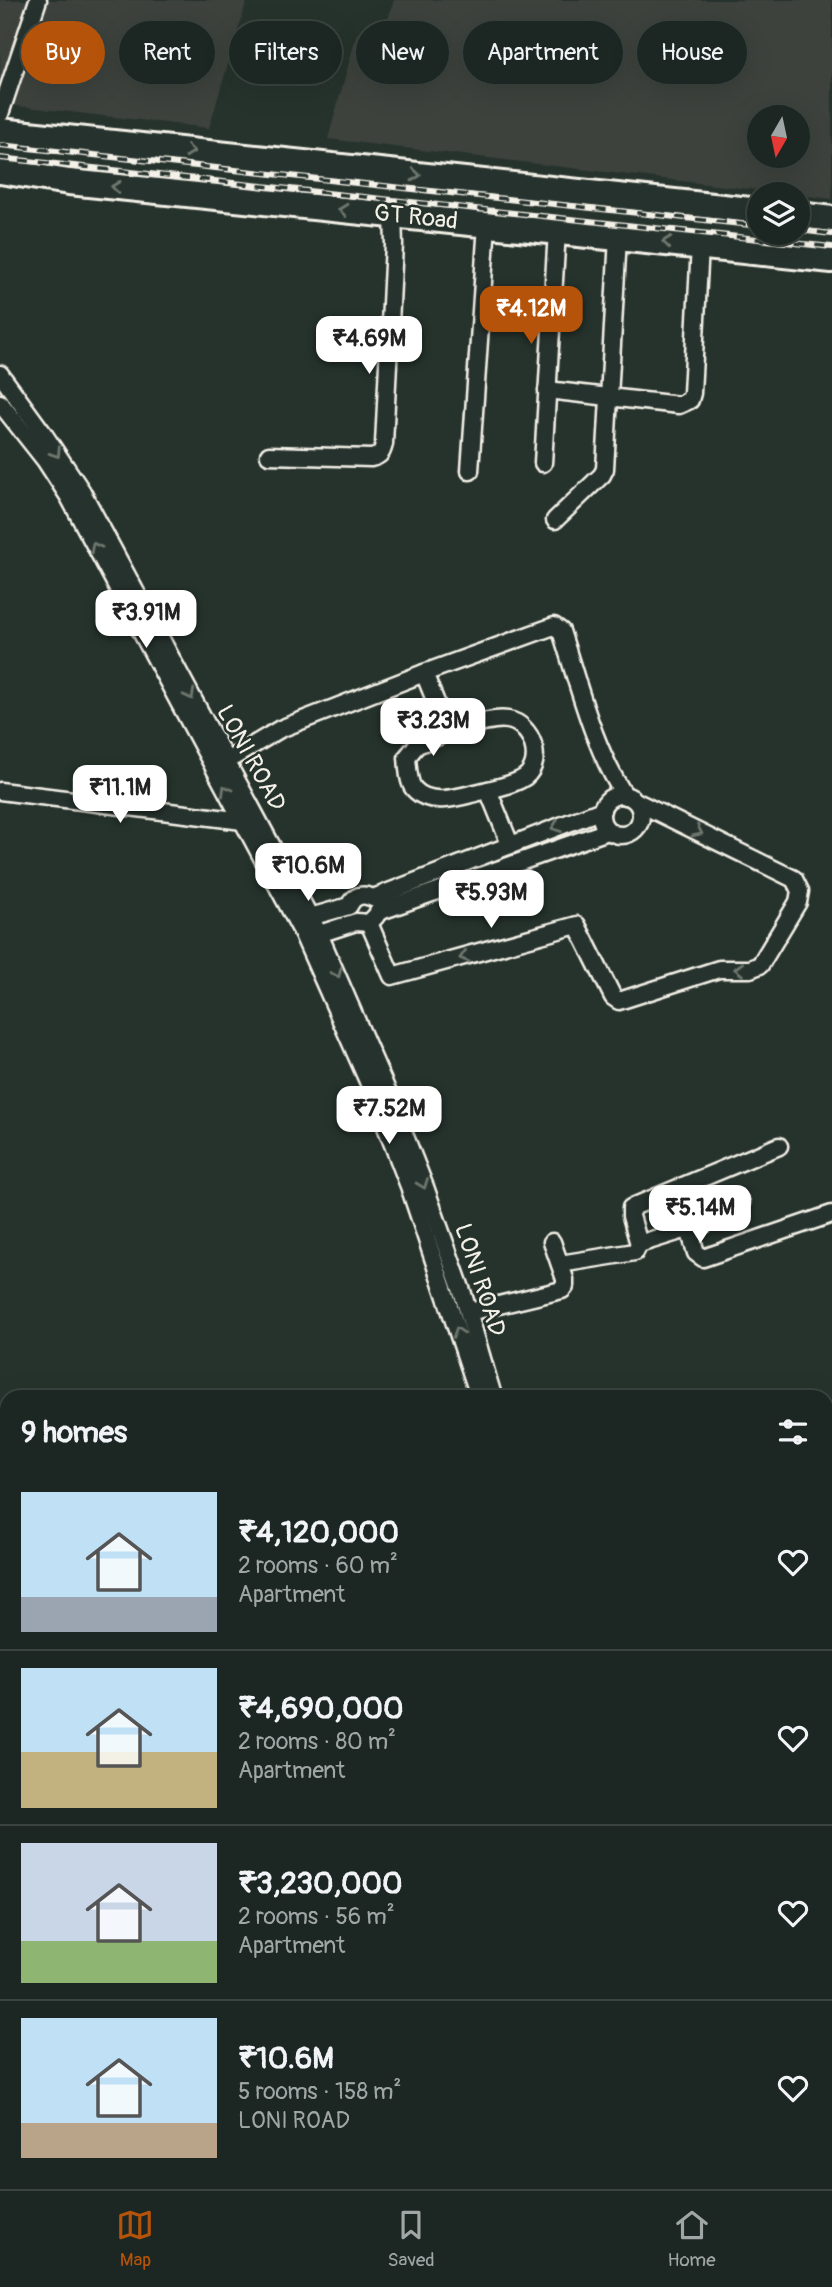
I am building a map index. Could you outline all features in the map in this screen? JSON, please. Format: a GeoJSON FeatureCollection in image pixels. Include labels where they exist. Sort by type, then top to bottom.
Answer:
{"type":"FeatureCollection","features":[{"type":"Feature","properties":{"kind":"highway","name":"GT Road"},"geometry":{"type":"LineString","coordinates":[[0,131],[747,210]]}},
{"type":"Feature","properties":{"kind":"highway","name":"GT Road"},"geometry":{"type":"LineString","coordinates":[[0,171],[69,182],[832,260]]}},
{"type":"Feature","properties":{"kind":"highway"},"geometry":{"type":"LineString","coordinates":[[810,216],[832,219]]}},
{"type":"Feature","properties":{"kind":"street"},"geometry":{"type":"LineString","coordinates":[[0,114],[38,0]]}},
{"type":"Feature","properties":{"kind":"street"},"geometry":{"type":"LineString","coordinates":[[269,455],[371,458],[382,453],[394,244],[393,215]]}},
{"type":"Feature","properties":{"kind":"street"},"geometry":{"type":"LineString","coordinates":[[470,471],[487,224]]}},
{"type":"Feature","properties":{"kind":"street"},"geometry":{"type":"LineString","coordinates":[[543,463],[557,231]]}},
{"type":"Feature","properties":{"kind":"street"},"geometry":{"type":"LineString","coordinates":[[555,520],[602,475],[607,460],[618,237]]}},
{"type":"Feature","properties":{"kind":"street"},"geometry":{"type":"LineString","coordinates":[[547,390],[679,405],[690,400],[700,246]]}},
{"type":"Feature","properties":{"kind":"street","name":"LONI ROAD"},"geometry":{"type":"LineString","coordinates":[[0,374],[7,402],[132,601],[225,762],[371,1087],[409,1186],[477,1390]]}},
{"type":"Feature","properties":{"kind":"street","name":"LONI ROAD"},"geometry":{"type":"LineString","coordinates":[[132,601],[251,822],[319,934],[388,1093],[425,1187],[469,1312],[491,1390]]}},
{"type":"Feature","properties":{"kind":"street"},"geometry":{"type":"LineString","coordinates":[[225,762],[280,729],[549,627],[558,628],[608,765],[640,808],[641,821],[634,831],[621,835],[608,831],[319,934]]}},
{"type":"Feature","properties":{"kind":"street"},"geometry":{"type":"LineString","coordinates":[[424,673],[448,732]]}},
{"type":"Feature","properties":{"kind":"street"},"geometry":{"type":"LineString","coordinates":[[509,720],[525,730],[535,747],[535,762],[526,776],[488,790],[450,799],[429,799],[414,789],[407,758],[416,745],[448,732],[509,720]]}},
{"type":"Feature","properties":{"kind":"street"},"geometry":{"type":"LineString","coordinates":[[488,790],[510,844]]}},
{"type":"Feature","properties":{"kind":"street"},"geometry":{"type":"LineString","coordinates":[[0,792],[251,822]]}},
{"type":"Feature","properties":{"kind":"street"},"geometry":{"type":"LineString","coordinates":[[602,810],[510,844],[369,914],[350,915],[349,906],[354,898],[364,895],[369,914],[392,976],[577,925],[613,997],[620,1001],[719,970],[750,969],[760,965],[798,902],[800,891],[794,879],[631,799],[612,797],[607,801],[601,820],[608,831]]}},
{"type":"Feature","properties":{"kind":"street"},"geometry":{"type":"LineString","coordinates":[[310,917],[349,906]]}},
{"type":"Feature","properties":{"kind":"street"},"geometry":{"type":"LineString","coordinates":[[560,1264],[635,1252],[639,1244],[631,1208],[779,1146]]}},
{"type":"Feature","properties":{"kind":"street"},"geometry":{"type":"LineString","coordinates":[[639,1244],[706,1223],[741,1203]]}},
{"type":"Feature","properties":{"kind":"street"},"geometry":{"type":"LineString","coordinates":[[689,1229],[696,1254],[703,1258],[832,1214]]}},
{"type":"Feature","properties":{"kind":"street"},"geometry":{"type":"LineString","coordinates":[[469,1312],[562,1290],[566,1283],[552,1242]]}},
{"type":"Feature","properties":{"kind":"shaded area"},"geometry":{"type":"Polygon","coordinates":[[[0,0],[247,0],[241,21],[229,21],[229,61],[209,128],[0,104],[0,0]]]}},
{"type":"Feature","properties":{"kind":"shaded area"},"geometry":{"type":"Polygon","coordinates":[[[394,0],[832,0],[832,199],[810,196],[810,182],[747,182],[747,189],[328,139],[356,37],[356,84],[449,84],[449,21],[387,21],[394,0]]]}},
{"type":"Feature","properties":{"kind":"railway"},"geometry":{"type":"LineString","coordinates":[[0,145],[747,225]]}},
{"type":"Feature","properties":{"kind":"railway"},"geometry":{"type":"LineString","coordinates":[[0,158],[832,247]]}},
{"type":"Feature","properties":{"kind":"railway"},"geometry":{"type":"LineString","coordinates":[[810,231],[832,234]]}}]}
